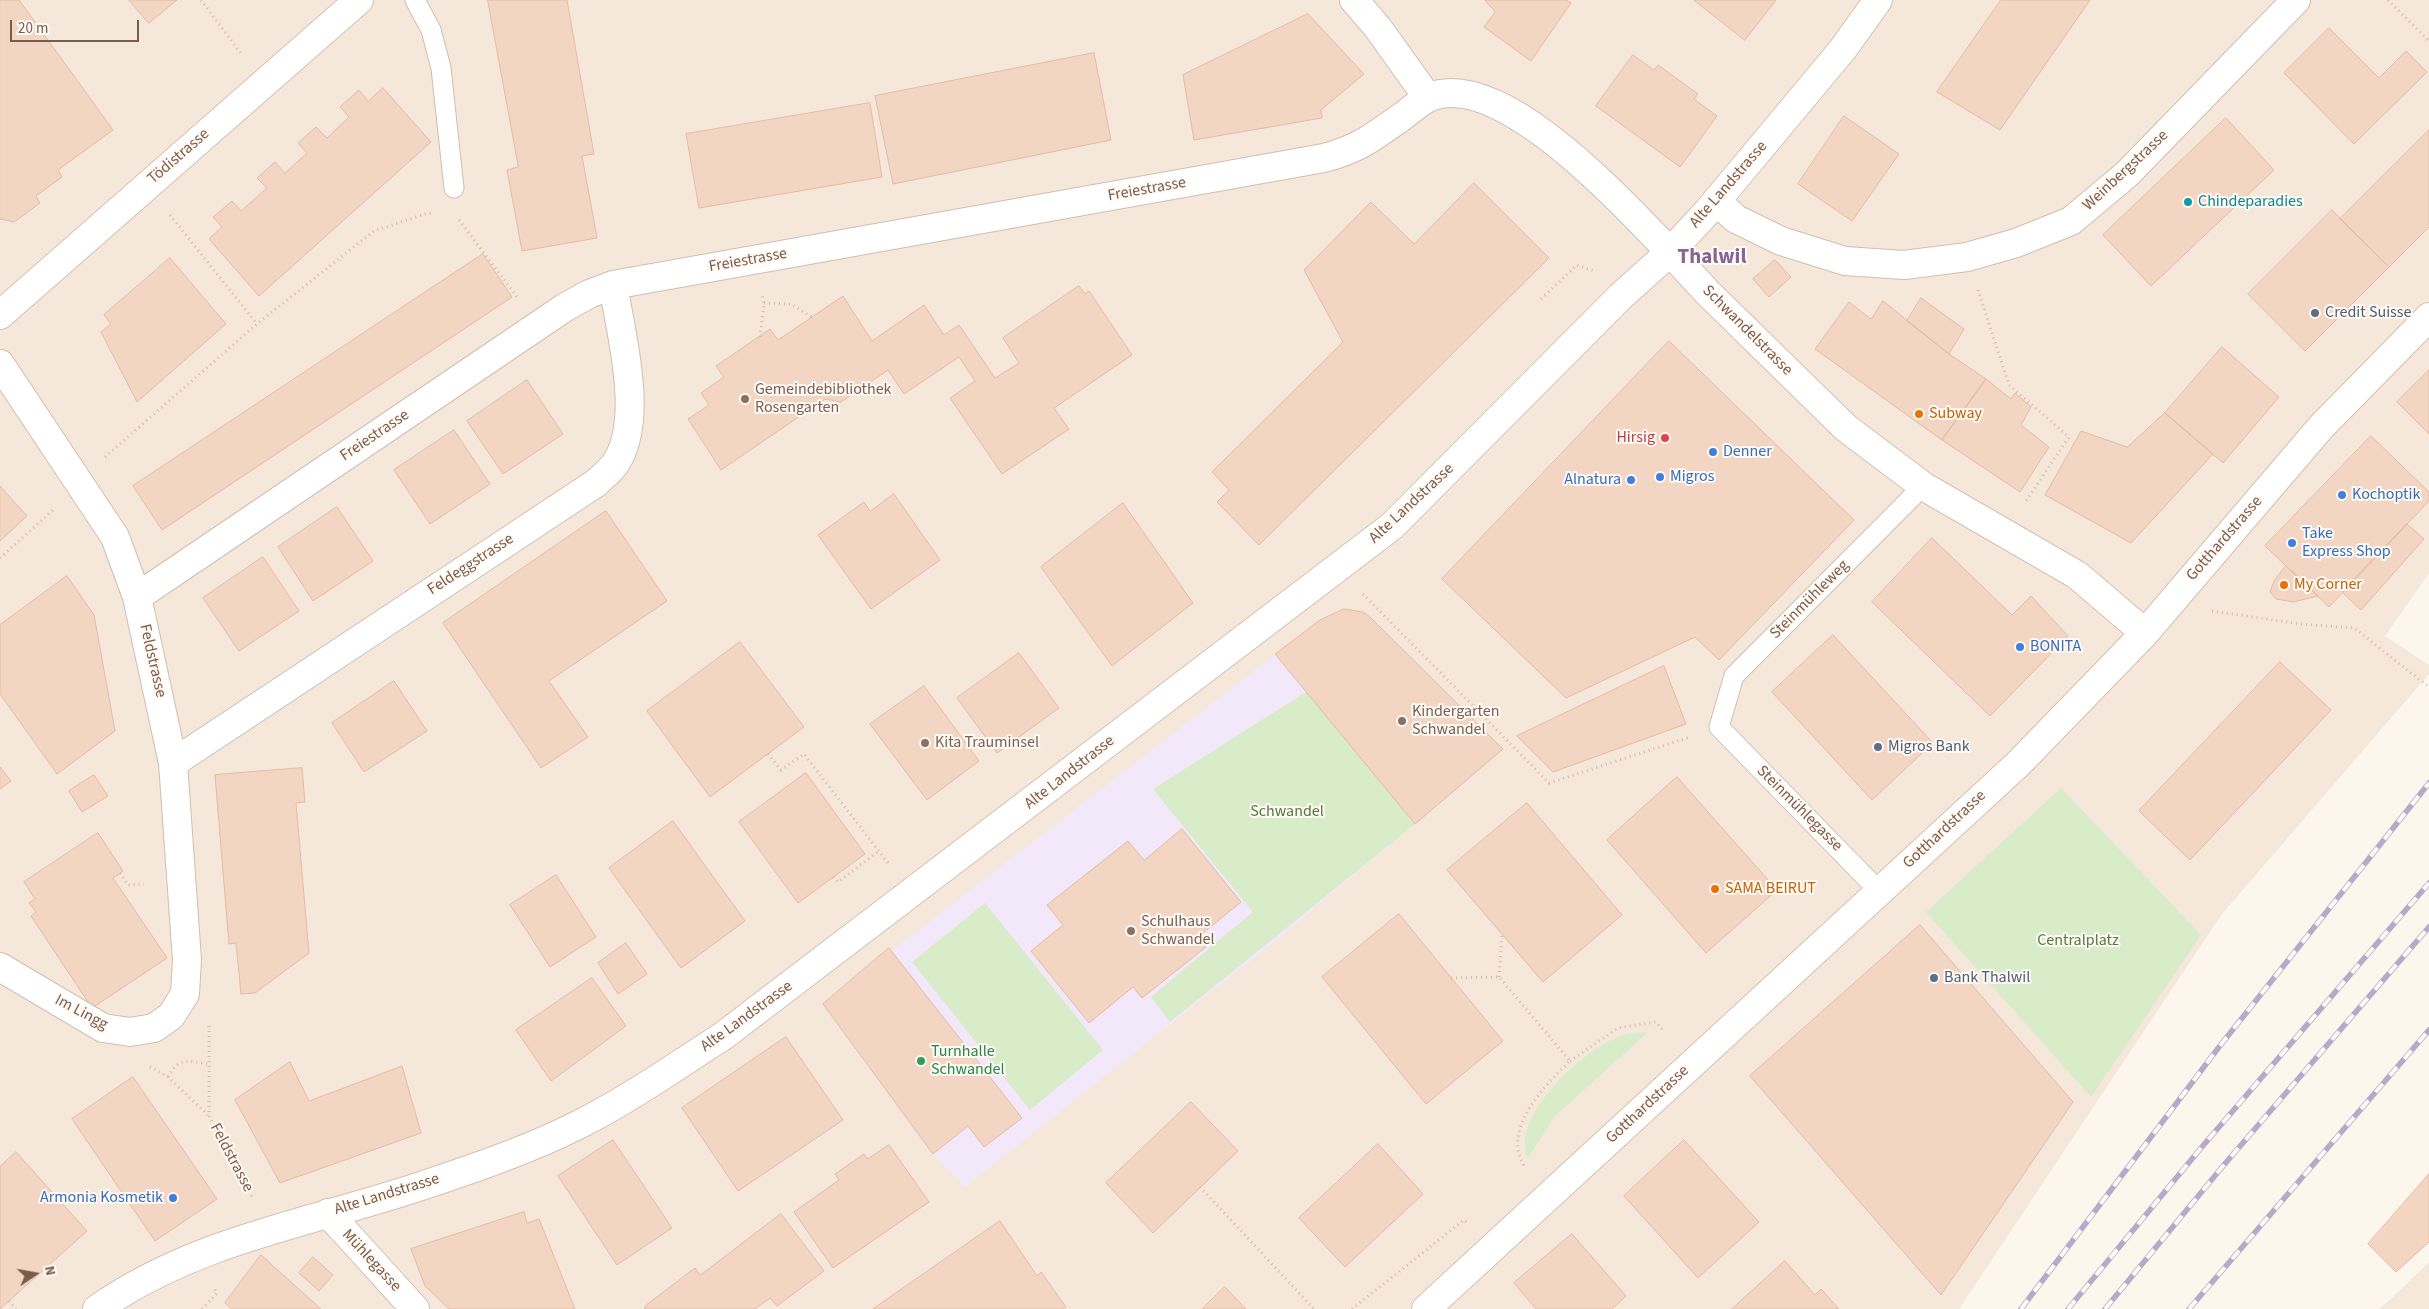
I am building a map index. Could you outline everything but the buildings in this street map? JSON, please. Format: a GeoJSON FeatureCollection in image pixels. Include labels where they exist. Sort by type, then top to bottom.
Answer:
{"type":"FeatureCollection","features":[{"type":"Feature","properties":{"kind":"street","name":"Tödistrasse"},"geometry":{"type":"LineString","coordinates":[[0,315],[359,0]]}},
{"type":"Feature","properties":{"kind":"street"},"geometry":{"type":"LineString","coordinates":[[1354,0],[1378,28],[1428,98]]}},
{"type":"Feature","properties":{"kind":"street","name":"Alte Landstrasse"},"geometry":{"type":"LineString","coordinates":[[96,1309],[177,1264],[236,1240],[425,1185],[506,1156],[578,1125],[643,1087],[723,1036],[1392,526],[1620,297],[1670,252],[1716,201],[1843,49],[1878,0]]}},
{"type":"Feature","properties":{"kind":"street","name":"Weinbergstrasse"},"geometry":{"type":"LineString","coordinates":[[1716,201],[1736,219],[1781,241],[1845,261],[1904,265],[1968,257],[2016,243],[2071,221],[2127,174],[2296,0]]}},
{"type":"Feature","properties":{"kind":"street","name":"Schwandelstrasse"},"geometry":{"type":"LineString","coordinates":[[1428,98],[1452,93],[1477,96],[1502,106],[1538,130],[1596,177],[1708,293],[1846,428],[1923,486],[2077,575],[2145,633]]}},
{"type":"Feature","properties":{"kind":"street","name":"Freiestrasse"},"geometry":{"type":"LineString","coordinates":[[137,597],[564,308],[589,294],[614,285],[1324,158],[1348,152],[1366,143],[1428,98]]}},
{"type":"Feature","properties":{"kind":"street","name":"Feldeggstrasse"},"geometry":{"type":"LineString","coordinates":[[173,763],[596,483],[615,464],[625,442],[630,416],[629,387],[614,285]]}},
{"type":"Feature","properties":{"kind":"street","name":"Gotthardstrasse"},"geometry":{"type":"LineString","coordinates":[[1426,1309],[2018,764],[2145,633],[2321,428],[2429,317]]}},
{"type":"Feature","properties":{"kind":"street","name":"Feldstrasse"},"geometry":{"type":"LineString","coordinates":[[0,364],[115,537],[137,597],[173,763],[188,960],[184,994]]}},
{"type":"Feature","properties":{"kind":"street","name":"Im Lingg"},"geometry":{"type":"LineString","coordinates":[[0,967],[103,1028],[130,1032],[154,1028],[171,1016],[184,994]]}},
{"type":"Feature","properties":{"kind":"street","name":"Mühlegasse"},"geometry":{"type":"LineString","coordinates":[[328,1213],[415,1309]]}},
{"type":"Feature","properties":{"kind":"lane"},"geometry":{"type":"LineString","coordinates":[[415,0],[431,30],[441,68],[454,188]]}},
{"type":"Feature","properties":{"kind":"lane","name":"Steinmühleweg"},"geometry":{"type":"LineString","coordinates":[[1718,727],[1734,676],[1923,486]]}},
{"type":"Feature","properties":{"kind":"lane","name":"Steinmühlegasse"},"geometry":{"type":"LineString","coordinates":[[1718,727],[1879,892]]}},
{"type":"Feature","properties":{"kind":"path"},"geometry":{"type":"LineString","coordinates":[[201,0],[244,58]]}},
{"type":"Feature","properties":{"kind":"path"},"geometry":{"type":"LineString","coordinates":[[2388,0],[2429,41]]}},
{"type":"Feature","properties":{"kind":"path"},"geometry":{"type":"LineString","coordinates":[[454,188],[458,218],[520,302]]}},
{"type":"Feature","properties":{"kind":"path"},"geometry":{"type":"LineString","coordinates":[[164,208],[258,324]]}},
{"type":"Feature","properties":{"kind":"path"},"geometry":{"type":"LineString","coordinates":[[99,462],[258,324],[374,231],[428,212],[458,218]]}},
{"type":"Feature","properties":{"kind":"path"},"geometry":{"type":"LineString","coordinates":[[1968,257],[2009,385],[2068,437],[2020,511]]}},
{"type":"Feature","properties":{"kind":"path"},"geometry":{"type":"LineString","coordinates":[[1541,299],[1576,265],[1599,273]]}},
{"type":"Feature","properties":{"kind":"path"},"geometry":{"type":"LineString","coordinates":[[760,289],[764,304],[760,337]]}},
{"type":"Feature","properties":{"kind":"path"},"geometry":{"type":"LineString","coordinates":[[764,304],[791,304],[812,317]]}},
{"type":"Feature","properties":{"kind":"path"},"geometry":{"type":"LineString","coordinates":[[0,558],[58,506]]}},
{"type":"Feature","properties":{"kind":"path"},"geometry":{"type":"LineString","coordinates":[[1361,591],[1549,783],[1718,727]]}},
{"type":"Feature","properties":{"kind":"path"},"geometry":{"type":"LineString","coordinates":[[2204,610],[2301,624],[2354,628],[2429,687]]}},
{"type":"Feature","properties":{"kind":"path"},"geometry":{"type":"LineString","coordinates":[[768,754],[781,770],[804,754],[911,894]]}},
{"type":"Feature","properties":{"kind":"path"},"geometry":{"type":"LineString","coordinates":[[834,877],[838,882],[879,851]]}},
{"type":"Feature","properties":{"kind":"path"},"geometry":{"type":"LineString","coordinates":[[120,873],[128,885],[147,884]]}},
{"type":"Feature","properties":{"kind":"path"},"geometry":{"type":"LineString","coordinates":[[1502,935],[1499,977],[1570,1060]]}},
{"type":"Feature","properties":{"kind":"path"},"geometry":{"type":"LineString","coordinates":[[1451,978],[1499,977]]}},
{"type":"Feature","properties":{"kind":"path"},"geometry":{"type":"LineString","coordinates":[[1527,1169],[1521,1160],[1517,1139],[1525,1116],[1547,1083],[1570,1060],[1618,1028],[1656,1022],[1663,1030]]}},
{"type":"Feature","properties":{"kind":"path","name":"Feldstrasse"},"geometry":{"type":"LineString","coordinates":[[209,1025],[209,1116],[253,1201]]}},
{"type":"Feature","properties":{"kind":"path"},"geometry":{"type":"LineString","coordinates":[[168,1077],[176,1065],[185,1061],[208,1064]]}},
{"type":"Feature","properties":{"kind":"path"},"geometry":{"type":"LineString","coordinates":[[144,1065],[168,1077],[209,1116]]}},
{"type":"Feature","properties":{"kind":"path"},"geometry":{"type":"LineString","coordinates":[[1200,1187],[1314,1309]]}},
{"type":"Feature","properties":{"kind":"path"},"geometry":{"type":"LineString","coordinates":[[1352,1309],[1464,1220],[1470,1226]]}},
{"type":"Feature","properties":{"kind":"path"},"geometry":{"type":"LineString","coordinates":[[9,1301],[16,1309]]}},
{"type":"Feature","properties":{"kind":"shaded area"},"geometry":{"type":"Polygon","coordinates":[[[0,0],[2429,0],[2429,573],[2385,636],[2429,665],[2429,674],[2222,914],[1959,1309],[0,1309],[0,0]]]}},
{"type":"Feature","properties":{"kind":"shaded area","name":"Schwandel"},"geometry":{"type":"Polygon","coordinates":[[[1344,609],[1363,612],[1370,617],[1503,749],[1279,938],[965,1187],[933,1154],[823,1004],[1320,620],[1344,609]]]}},
{"type":"Feature","properties":{"kind":"shaded area"},"geometry":{"type":"Polygon","coordinates":[[[2429,1262],[2429,1309],[2379,1309],[2392,1298],[2429,1262]]]}},
{"type":"Feature","properties":{"kind":"green space","name":"Schwandel"},"geometry":{"type":"Polygon","coordinates":[[[1306,692],[1415,824],[1170,1022],[1151,997],[1253,912],[1153,789],[1306,692]]]}},
{"type":"Feature","properties":{"kind":"green space","name":"Centralplatz"},"geometry":{"type":"Polygon","coordinates":[[[2061,788],[2201,935],[2091,1097],[1926,912],[2061,788]]]}},
{"type":"Feature","properties":{"kind":"green space"},"geometry":{"type":"Polygon","coordinates":[[[985,903],[1103,1050],[1030,1110],[912,962],[985,903]]]}},
{"type":"Feature","properties":{"kind":"green space"},"geometry":{"type":"Polygon","coordinates":[[[1648,1032],[1555,1116],[1528,1158],[1525,1142],[1529,1124],[1553,1087],[1569,1070],[1603,1044],[1625,1035],[1648,1032]]]}},
{"type":"Feature","properties":{"kind":"railway"},"geometry":{"type":"LineString","coordinates":[[2021,1309],[2219,1047],[2429,783]]}},
{"type":"Feature","properties":{"kind":"railway"},"geometry":{"type":"LineString","coordinates":[[2068,1309],[2201,1148],[2429,883]]}},
{"type":"Feature","properties":{"kind":"railway"},"geometry":{"type":"LineString","coordinates":[[2105,1309],[2223,1166],[2429,927]]}},
{"type":"Feature","properties":{"kind":"railway"},"geometry":{"type":"LineString","coordinates":[[2189,1309],[2429,1030]]}},
{"type":"Feature","properties":{"kind":"place","name":"Chindeparadies"},"geometry":{"type":"Point","coordinates":[2188,202]}},
{"type":"Feature","properties":{"kind":"place","name":"Credit Suisse"},"geometry":{"type":"Point","coordinates":[2315,313]}},
{"type":"Feature","properties":{"kind":"place","name":"Gemeindebibliothek Rosengarten"},"geometry":{"type":"Point","coordinates":[745,399]}},
{"type":"Feature","properties":{"kind":"place","name":"Subway"},"geometry":{"type":"Point","coordinates":[1919,414]}},
{"type":"Feature","properties":{"kind":"place","name":"Hirsig"},"geometry":{"type":"Point","coordinates":[1665,438]}},
{"type":"Feature","properties":{"kind":"place","name":"Denner"},"geometry":{"type":"Point","coordinates":[1713,452]}},
{"type":"Feature","properties":{"kind":"place","name":"Migros"},"geometry":{"type":"Point","coordinates":[1660,477]}},
{"type":"Feature","properties":{"kind":"place","name":"Alnatura"},"geometry":{"type":"Point","coordinates":[1631,480]}},
{"type":"Feature","properties":{"kind":"place","name":"Kochoptik"},"geometry":{"type":"Point","coordinates":[2342,495]}},
{"type":"Feature","properties":{"kind":"place","name":"Take Express Shop"},"geometry":{"type":"Point","coordinates":[2292,543]}},
{"type":"Feature","properties":{"kind":"place","name":"My Corner"},"geometry":{"type":"Point","coordinates":[2284,585]}},
{"type":"Feature","properties":{"kind":"place","name":"BONITA"},"geometry":{"type":"Point","coordinates":[2020,647]}},
{"type":"Feature","properties":{"kind":"place","name":"Kindergarten Schwandel"},"geometry":{"type":"Point","coordinates":[1402,721]}},
{"type":"Feature","properties":{"kind":"place","name":"Kita Trauminsel"},"geometry":{"type":"Point","coordinates":[925,743]}},
{"type":"Feature","properties":{"kind":"place","name":"Migros Bank"},"geometry":{"type":"Point","coordinates":[1878,747]}},
{"type":"Feature","properties":{"kind":"place","name":"SAMA BEIRUT"},"geometry":{"type":"Point","coordinates":[1715,889]}},
{"type":"Feature","properties":{"kind":"place","name":"Schulhaus Schwandel"},"geometry":{"type":"Point","coordinates":[1131,931]}},
{"type":"Feature","properties":{"kind":"place","name":"Bank Thalwil"},"geometry":{"type":"Point","coordinates":[1934,978]}},
{"type":"Feature","properties":{"kind":"place","name":"Turnhalle Schwandel"},"geometry":{"type":"Point","coordinates":[921,1061]}},
{"type":"Feature","properties":{"kind":"place","name":"Armonia Kosmetik"},"geometry":{"type":"Point","coordinates":[173,1198]}},
{"type":"Feature","properties":{"kind":"district","name":"Thalwil"},"geometry":{"type":"Point","coordinates":[1712,258]}}]}
